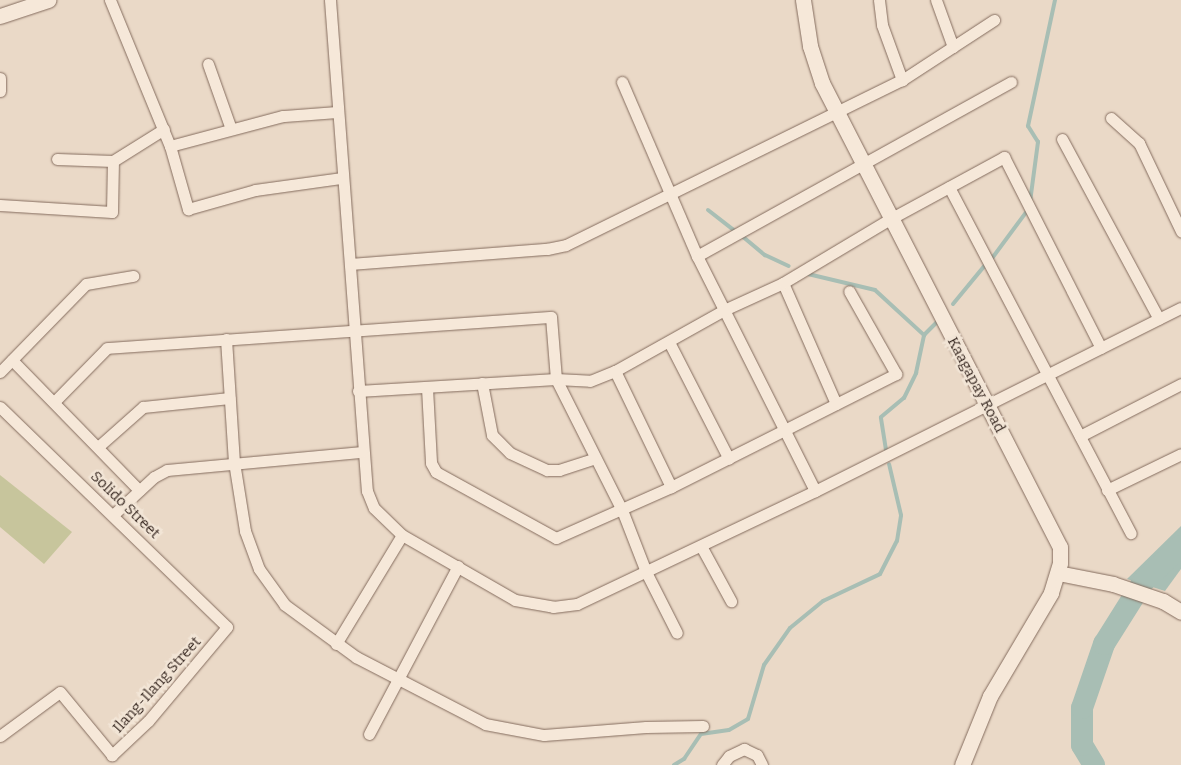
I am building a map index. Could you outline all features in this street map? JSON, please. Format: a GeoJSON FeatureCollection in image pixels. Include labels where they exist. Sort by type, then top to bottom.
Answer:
{"type":"FeatureCollection","features":[{"type":"Feature","properties":{"kind":"street"},"geometry":{"type":"LineString","coordinates":[[0,16],[48,0]]}},
{"type":"Feature","properties":{"kind":"street"},"geometry":{"type":"LineString","coordinates":[[110,0],[164,129],[189,210],[273,186],[342,178]]}},
{"type":"Feature","properties":{"kind":"street"},"geometry":{"type":"LineString","coordinates":[[330,0],[362,452],[367,491],[374,508],[402,535],[515,600],[553,608],[577,604],[987,407],[1181,308]]}},
{"type":"Feature","properties":{"kind":"street","name":"Kaagapay Road"},"geometry":{"type":"LineString","coordinates":[[803,0],[810,46],[836,114],[1057,539],[1060,556],[1058,573],[1045,605],[990,696],[962,765]]}},
{"type":"Feature","properties":{"kind":"street"},"geometry":{"type":"LineString","coordinates":[[879,0],[882,25],[902,80]]}},
{"type":"Feature","properties":{"kind":"street"},"geometry":{"type":"LineString","coordinates":[[936,0],[953,47]]}},
{"type":"Feature","properties":{"kind":"street"},"geometry":{"type":"LineString","coordinates":[[350,264],[547,249],[566,245],[902,80],[994,20]]}},
{"type":"Feature","properties":{"kind":"street"},"geometry":{"type":"LineString","coordinates":[[208,64],[231,129]]}},
{"type":"Feature","properties":{"kind":"street"},"geometry":{"type":"LineString","coordinates":[[0,78],[0,91]]}},
{"type":"Feature","properties":{"kind":"street"},"geometry":{"type":"LineString","coordinates":[[622,82],[669,196],[697,256],[815,491]]}},
{"type":"Feature","properties":{"kind":"street"},"geometry":{"type":"LineString","coordinates":[[697,256],[863,166],[1011,82]]}},
{"type":"Feature","properties":{"kind":"street"},"geometry":{"type":"LineString","coordinates":[[170,146],[283,116],[338,112]]}},
{"type":"Feature","properties":{"kind":"street"},"geometry":{"type":"LineString","coordinates":[[1111,118],[1139,144],[1181,231]]}},
{"type":"Feature","properties":{"kind":"street"},"geometry":{"type":"LineString","coordinates":[[58,159],[113,161],[164,129]]}},
{"type":"Feature","properties":{"kind":"street"},"geometry":{"type":"LineString","coordinates":[[1062,138],[1159,320]]}},
{"type":"Feature","properties":{"kind":"street"},"geometry":{"type":"LineString","coordinates":[[358,391],[556,379],[590,381],[615,371],[724,310],[783,283],[890,219],[1004,157],[1102,348]]}},
{"type":"Feature","properties":{"kind":"street"},"geometry":{"type":"LineString","coordinates":[[0,205],[112,212],[113,161]]}},
{"type":"Feature","properties":{"kind":"street"},"geometry":{"type":"LineString","coordinates":[[949,187],[1107,490],[1132,532]]}},
{"type":"Feature","properties":{"kind":"street"},"geometry":{"type":"LineString","coordinates":[[0,372],[86,284],[133,276]]}},
{"type":"Feature","properties":{"kind":"street"},"geometry":{"type":"LineString","coordinates":[[783,283],[836,404]]}},
{"type":"Feature","properties":{"kind":"street"},"geometry":{"type":"LineString","coordinates":[[427,388],[431,462],[440,475],[554,538],[622,510],[671,487],[896,374],[849,291]]}},
{"type":"Feature","properties":{"kind":"street"},"geometry":{"type":"LineString","coordinates":[[55,401],[107,348],[551,317],[556,379],[593,459],[622,510],[646,572],[677,633]]}},
{"type":"Feature","properties":{"kind":"street"},"geometry":{"type":"LineString","coordinates":[[226,339],[234,462],[245,531],[258,568],[285,605],[336,644],[398,680],[485,724],[526,734],[568,735],[646,727],[703,726]]}},
{"type":"Feature","properties":{"kind":"street"},"geometry":{"type":"LineString","coordinates":[[668,342],[729,459]]}},
{"type":"Feature","properties":{"kind":"street"},"geometry":{"type":"LineString","coordinates":[[12,360],[55,401],[140,490]]}},
{"type":"Feature","properties":{"kind":"street"},"geometry":{"type":"LineString","coordinates":[[615,371],[671,487]]}},
{"type":"Feature","properties":{"kind":"street"},"geometry":{"type":"LineString","coordinates":[[482,383],[492,435],[510,454],[547,470],[559,470],[593,459]]}},
{"type":"Feature","properties":{"kind":"street"},"geometry":{"type":"LineString","coordinates":[[1080,436],[1181,384]]}},
{"type":"Feature","properties":{"kind":"street"},"geometry":{"type":"LineString","coordinates":[[99,446],[143,407],[230,398]]}},
{"type":"Feature","properties":{"kind":"street","name":"Solido Street"},"geometry":{"type":"LineString","coordinates":[[0,406],[114,514],[227,626]]}},
{"type":"Feature","properties":{"kind":"street"},"geometry":{"type":"LineString","coordinates":[[114,514],[140,490],[166,470],[234,462],[362,452]]}},
{"type":"Feature","properties":{"kind":"street"},"geometry":{"type":"LineString","coordinates":[[1107,490],[1181,454]]}},
{"type":"Feature","properties":{"kind":"street"},"geometry":{"type":"LineString","coordinates":[[336,644],[402,535]]}},
{"type":"Feature","properties":{"kind":"street"},"geometry":{"type":"LineString","coordinates":[[701,546],[732,601]]}},
{"type":"Feature","properties":{"kind":"street"},"geometry":{"type":"LineString","coordinates":[[369,734],[458,566]]}},
{"type":"Feature","properties":{"kind":"street"},"geometry":{"type":"LineString","coordinates":[[1058,573],[1113,584],[1162,601],[1179,615]]}},
{"type":"Feature","properties":{"kind":"street","name":"Ilang-Ilang Street"},"geometry":{"type":"LineString","coordinates":[[0,736],[60,692],[113,760],[227,626]]}},
{"type":"Feature","properties":{"kind":"street"},"geometry":{"type":"LineString","coordinates":[[722,765],[729,756],[744,749],[757,755],[762,765]]}},
{"type":"Feature","properties":{"kind":"shaded area"},"geometry":{"type":"Polygon","coordinates":[[[0,475],[72,532],[44,564],[0,527],[0,475]]]}},
{"type":"Feature","properties":{"kind":"shaded area"},"geometry":{"type":"Polygon","coordinates":[[[1181,526],[1181,569],[1165,591],[1127,579],[1181,526]]]}},
{"type":"Feature","properties":{"kind":"waterway"},"geometry":{"type":"LineString","coordinates":[[1030,202],[1038,142],[1028,126],[1055,0]]}},
{"type":"Feature","properties":{"kind":"waterway"},"geometry":{"type":"LineString","coordinates":[[708,210],[736,232]]}},
{"type":"Feature","properties":{"kind":"waterway"},"geometry":{"type":"LineString","coordinates":[[993,257],[1027,211]]}},
{"type":"Feature","properties":{"kind":"waterway"},"geometry":{"type":"LineString","coordinates":[[742,236],[765,255],[789,266]]}},
{"type":"Feature","properties":{"kind":"waterway"},"geometry":{"type":"LineString","coordinates":[[953,304],[986,264]]}},
{"type":"Feature","properties":{"kind":"waterway"},"geometry":{"type":"LineString","coordinates":[[808,274],[875,290],[924,335]]}},
{"type":"Feature","properties":{"kind":"waterway"},"geometry":{"type":"LineString","coordinates":[[886,450],[881,417],[904,398],[916,373],[924,335],[937,322]]}},
{"type":"Feature","properties":{"kind":"waterway"},"geometry":{"type":"LineString","coordinates":[[674,765],[684,759],[701,734],[729,730],[748,719],[764,665],[790,628],[823,601],[880,574],[897,541],[901,515],[889,464]]}},
{"type":"Feature","properties":{"kind":"waterway"},"geometry":{"type":"LineString","coordinates":[[1094,765],[1082,745],[1082,708],[1104,644],[1143,582],[1181,546]]}}]}
